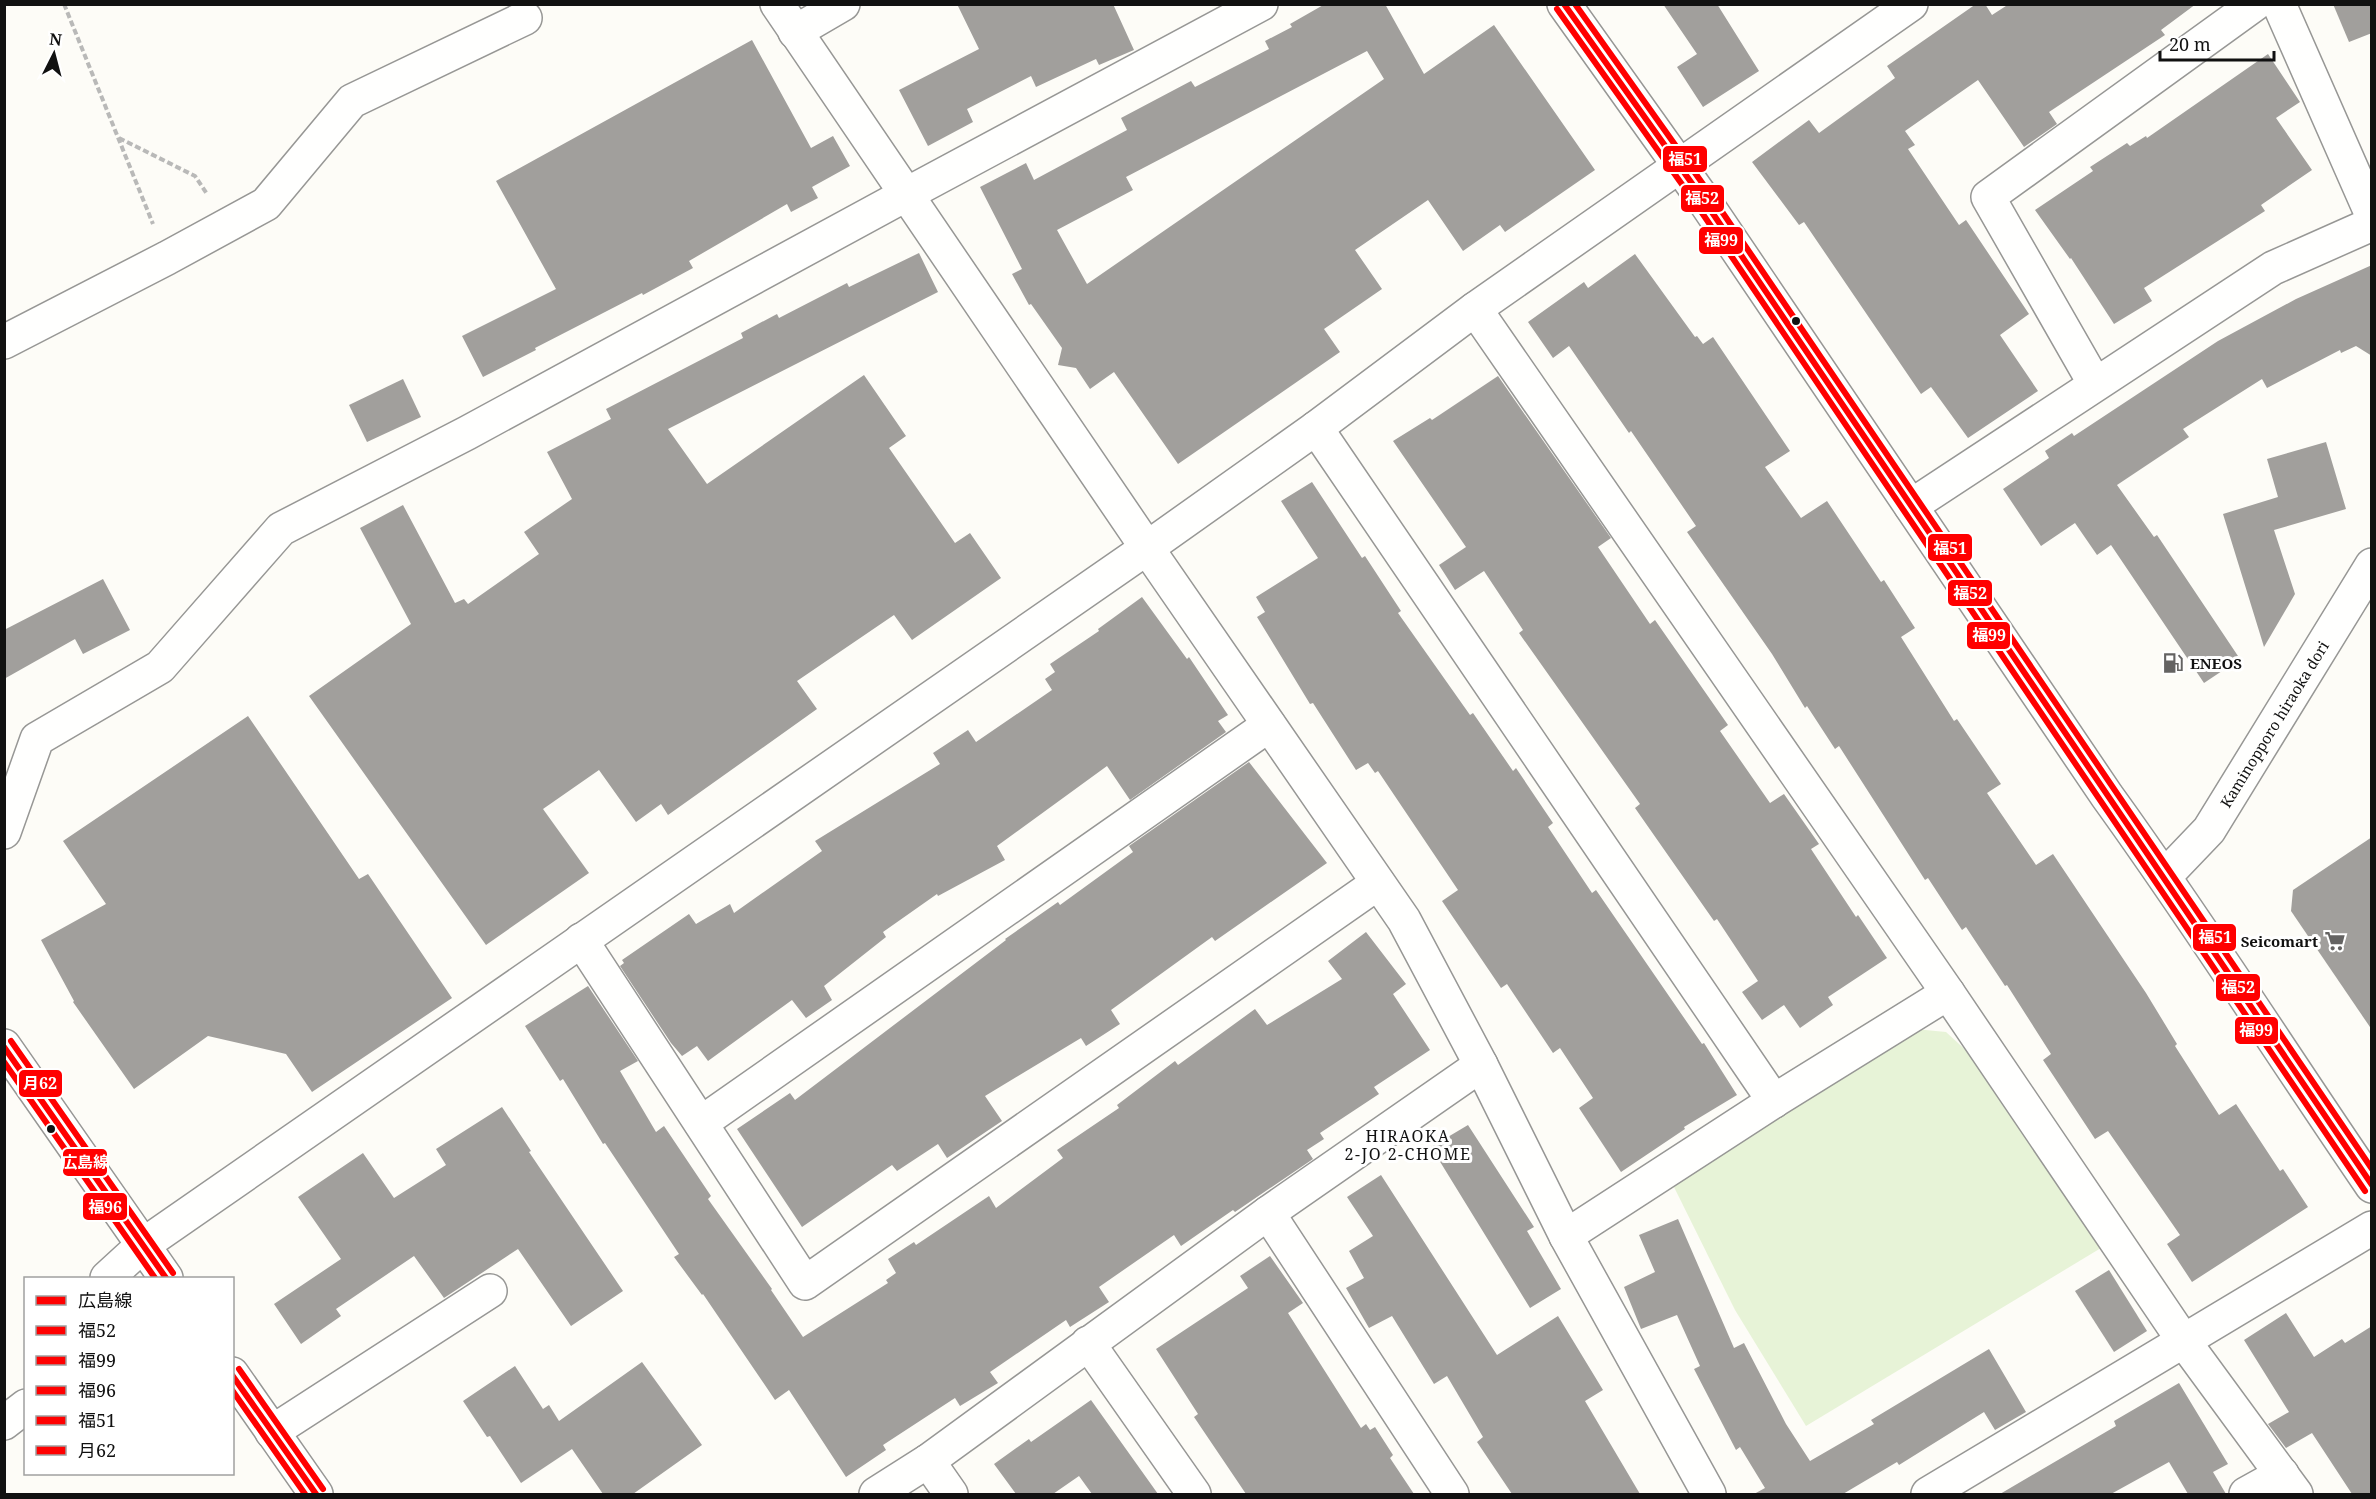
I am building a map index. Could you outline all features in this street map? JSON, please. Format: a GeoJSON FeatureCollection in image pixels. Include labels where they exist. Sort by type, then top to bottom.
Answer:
{"type":"FeatureCollection","features":[{"type":"Feature","properties":{"kind":"street"},"geometry":{"type":"LineString","coordinates":[[777,4],[1147,548],[1404,920],[1566,1236],[1709,1494]]}},
{"type":"Feature","properties":{"kind":"street"},"geometry":{"type":"LineString","coordinates":[[795,32],[843,4]]}},
{"type":"Feature","properties":{"kind":"street"},"geometry":{"type":"LineString","coordinates":[[1564,4],[1679,166],[2107,796],[2165,876],[2279,1051],[2372,1186]]}},
{"type":"Feature","properties":{"kind":"street"},"geometry":{"type":"LineString","coordinates":[[108,1277],[142,1245],[1147,548],[1316,428],[1475,309],[1911,4]]}},
{"type":"Feature","properties":{"kind":"street"},"geometry":{"type":"LineString","coordinates":[[2095,384],[1988,197],[2255,4]]}},
{"type":"Feature","properties":{"kind":"street"},"geometry":{"type":"LineString","coordinates":[[2279,4],[2372,215]]}},
{"type":"Feature","properties":{"kind":"street"},"geometry":{"type":"LineString","coordinates":[[4,832],[37,739],[160,667],[281,529],[467,433],[1253,6]]}},
{"type":"Feature","properties":{"kind":"street"},"geometry":{"type":"LineString","coordinates":[[4,342],[266,204],[352,101],[525,18]]}},
{"type":"Feature","properties":{"kind":"street"},"geometry":{"type":"LineString","coordinates":[[1911,506],[2273,268],[2372,224]]}},
{"type":"Feature","properties":{"kind":"street"},"geometry":{"type":"LineString","coordinates":[[1475,309],[1948,993],[2183,1340],[2289,1484],[2246,1494]]}},
{"type":"Feature","properties":{"kind":"street"},"geometry":{"type":"LineString","coordinates":[[1316,428],[1774,1101]]}},
{"type":"Feature","properties":{"kind":"street","name":"Kaminopporo hiraoka dori"},"geometry":{"type":"LineString","coordinates":[[2165,876],[2209,830],[2372,565]]}},
{"type":"Feature","properties":{"kind":"street"},"geometry":{"type":"LineString","coordinates":[[701,1123],[1269,725]]}},
{"type":"Feature","properties":{"kind":"street"},"geometry":{"type":"LineString","coordinates":[[581,940],[805,1282],[1378,883]]}},
{"type":"Feature","properties":{"kind":"street"},"geometry":{"type":"LineString","coordinates":[[1566,1236],[1774,1101],[1948,993]]}},
{"type":"Feature","properties":{"kind":"street"},"geometry":{"type":"LineString","coordinates":[[4,1046],[165,1277]]}},
{"type":"Feature","properties":{"kind":"street"},"geometry":{"type":"LineString","coordinates":[[876,1494],[928,1461],[1268,1213],[1480,1065]]}},
{"type":"Feature","properties":{"kind":"street"},"geometry":{"type":"LineString","coordinates":[[1268,1213],[1452,1494]]}},
{"type":"Feature","properties":{"kind":"street"},"geometry":{"type":"LineString","coordinates":[[1928,1494],[2372,1228]]}},
{"type":"Feature","properties":{"kind":"street"},"geometry":{"type":"LineString","coordinates":[[272,1431],[490,1291]]}},
{"type":"Feature","properties":{"kind":"street"},"geometry":{"type":"LineString","coordinates":[[1088,1343],[1194,1494]]}},
{"type":"Feature","properties":{"kind":"street"},"geometry":{"type":"LineString","coordinates":[[234,1377],[316,1494]]}},
{"type":"Feature","properties":{"kind":"street"},"geometry":{"type":"LineString","coordinates":[[4,1423],[24,1408]]}},
{"type":"Feature","properties":{"kind":"street"},"geometry":{"type":"LineString","coordinates":[[928,1461],[951,1494]]}},
{"type":"Feature","properties":{"kind":"path"},"geometry":{"type":"LineString","coordinates":[[64,4],[167,258]]}},
{"type":"Feature","properties":{"kind":"path"},"geometry":{"type":"LineString","coordinates":[[118,137],[195,176],[227,225]]}},
{"type":"Feature","properties":{"kind":"green space"},"geometry":{"type":"Polygon","coordinates":[[[1915,1029],[1946,1032],[1970,1054],[2101,1248],[1806,1426],[1735,1310],[1671,1181],[1915,1029]]]}},
{"type":"Feature","properties":{"kind":"building"},"geometry":{"type":"Polygon","coordinates":[[[957,4],[1113,4],[1134,50],[1099,65],[1096,59],[1036,87],[1031,76],[967,109],[973,122],[928,146],[899,90],[979,49],[957,4]]]}},
{"type":"Feature","properties":{"kind":"building"},"geometry":{"type":"Polygon","coordinates":[[[1325,4],[1385,4],[1424,74],[1494,25],[1595,170],[1505,232],[1500,225],[1463,251],[1428,200],[1355,250],[1382,289],[1324,329],[1340,352],[1178,464],[1114,372],[1090,389],[1076,368],[1058,365],[1062,348],[1031,304],[1029,305],[1012,274],[1022,269],[980,187],[1026,163],[1034,180],[1127,130],[1121,118],[1191,81],[1195,87],[1269,49],[1265,41],[1292,27],[1290,24],[1325,4]],[[1367,51],[1126,177],[1133,190],[1057,230],[1087,284],[1384,79],[1367,51]]]}},
{"type":"Feature","properties":{"kind":"building"},"geometry":{"type":"Polygon","coordinates":[[[1663,4],[1717,4],[1759,71],[1703,107],[1677,67],[1697,54],[1663,4]]]}},
{"type":"Feature","properties":{"kind":"building"},"geometry":{"type":"Polygon","coordinates":[[[1976,4],[1985,4],[1992,15],[2009,4],[2196,4],[2161,30],[2165,35],[2049,112],[2057,124],[2024,147],[1978,80],[1905,131],[1915,145],[1908,149],[1959,225],[1966,220],[2029,314],[2000,335],[2038,391],[1968,438],[1931,387],[1921,394],[1804,222],[1799,225],[1752,162],[1809,120],[1819,133],[1895,78],[1887,66],[1976,4]]]}},
{"type":"Feature","properties":{"kind":"building"},"geometry":{"type":"Polygon","coordinates":[[[2333,4],[2372,4],[2372,33],[2349,42],[2333,4]]]}},
{"type":"Feature","properties":{"kind":"building"},"geometry":{"type":"Polygon","coordinates":[[[752,40],[811,148],[833,136],[850,166],[812,187],[818,198],[791,212],[787,204],[689,261],[693,268],[483,377],[462,336],[556,289],[496,181],[752,40]]]}},
{"type":"Feature","properties":{"kind":"building"},"geometry":{"type":"Polygon","coordinates":[[[2268,54],[2300,102],[2276,118],[2312,170],[2261,205],[2265,211],[2144,288],[2152,301],[2114,324],[2071,258],[2035,210],[2093,171],[2090,167],[2127,143],[2130,146],[2146,136],[2147,138],[2268,54]]]}},
{"type":"Feature","properties":{"kind":"building"},"geometry":{"type":"Polygon","coordinates":[[[919,253],[938,292],[668,429],[707,484],[864,375],[906,436],[889,448],[955,543],[970,533],[1001,578],[912,640],[894,615],[797,681],[817,709],[668,815],[661,804],[636,822],[599,770],[543,809],[589,873],[486,945],[309,696],[411,624],[360,528],[403,505],[455,603],[464,599],[468,604],[539,554],[524,532],[572,499],[547,452],[611,419],[606,409],[743,338],[741,333],[777,314],[779,318],[847,283],[849,287],[919,253]]]}},
{"type":"Feature","properties":{"kind":"building"},"geometry":{"type":"Polygon","coordinates":[[[1635,254],[1695,337],[1697,336],[1703,344],[1713,337],[1790,451],[1765,467],[1801,518],[1827,501],[1881,582],[1884,580],[1915,628],[1901,637],[1954,721],[1957,719],[2001,784],[1987,793],[2036,865],[2053,854],[2146,993],[2177,1044],[2175,1046],[2219,1115],[2236,1104],[2280,1171],[2283,1169],[2308,1207],[2192,1282],[2167,1244],[2180,1235],[2108,1131],[2095,1139],[2043,1060],[2051,1054],[2007,985],[2005,986],[1966,927],[1962,930],[1928,878],[1925,880],[1839,746],[1835,749],[1807,706],[1805,708],[1772,654],[1687,532],[1696,526],[1631,431],[1629,433],[1569,346],[1553,358],[1528,322],[1584,282],[1588,288],[1635,254]]]}},
{"type":"Feature","properties":{"kind":"building"},"geometry":{"type":"Polygon","coordinates":[[[2372,265],[2372,356],[2356,346],[2341,353],[2340,350],[2267,388],[2262,379],[2183,429],[2189,437],[2117,485],[2154,537],[2157,535],[2240,659],[2204,683],[2111,545],[2097,555],[2075,523],[2041,546],[2003,489],[2049,458],[2045,451],[2072,433],[2074,436],[2218,341],[2296,299],[2372,265]]]}},
{"type":"Feature","properties":{"kind":"building"},"geometry":{"type":"Polygon","coordinates":[[[1498,376],[1611,538],[1598,547],[1650,624],[1655,620],[1728,725],[1720,731],[1770,803],[1784,794],[1819,844],[1811,849],[1856,917],[1858,915],[1887,958],[1828,997],[1833,1005],[1800,1028],[1784,1005],[1762,1020],[1742,992],[1758,981],[1717,919],[1714,921],[1635,808],[1640,804],[1519,633],[1523,630],[1484,571],[1455,590],[1439,565],[1466,547],[1393,441],[1430,418],[1432,420],[1498,376]]]}},
{"type":"Feature","properties":{"kind":"building"},"geometry":{"type":"Polygon","coordinates":[[[403,379],[421,417],[367,442],[349,405],[403,379]]]}},
{"type":"Feature","properties":{"kind":"building"},"geometry":{"type":"Polygon","coordinates":[[[2326,442],[2346,509],[2274,530],[2295,594],[2264,647],[2223,514],[2278,497],[2267,459],[2326,442]]]}},
{"type":"Feature","properties":{"kind":"building"},"geometry":{"type":"Polygon","coordinates":[[[1312,482],[1362,558],[1365,556],[1401,611],[1398,613],[1470,715],[1473,713],[1513,771],[1516,768],[1553,823],[1548,827],[1592,893],[1596,890],[1702,1044],[1704,1043],[1737,1095],[1684,1127],[1685,1129],[1621,1172],[1579,1108],[1593,1098],[1560,1048],[1553,1053],[1507,984],[1501,988],[1442,901],[1458,890],[1378,771],[1375,773],[1368,763],[1356,770],[1313,703],[1310,704],[1257,617],[1265,612],[1256,597],[1318,558],[1281,501],[1312,482]]]}},
{"type":"Feature","properties":{"kind":"building"},"geometry":{"type":"Polygon","coordinates":[[[103,579],[130,630],[83,654],[75,639],[4,679],[4,630],[103,579]]]}},
{"type":"Feature","properties":{"kind":"building"},"geometry":{"type":"Polygon","coordinates":[[[1142,597],[1187,659],[1189,657],[1228,715],[1218,721],[1226,732],[1130,800],[1107,766],[997,846],[1005,860],[938,896],[937,894],[883,932],[886,937],[824,986],[832,1000],[806,1018],[792,1000],[708,1061],[697,1046],[682,1056],[620,966],[624,963],[622,960],[689,914],[696,924],[730,904],[734,913],[822,851],[815,841],[940,764],[933,753],[968,730],[976,742],[1052,690],[1045,679],[1055,672],[1050,664],[1099,631],[1098,629],[1142,597]]]}},
{"type":"Feature","properties":{"kind":"building"},"geometry":{"type":"Polygon","coordinates":[[[248,716],[359,879],[368,874],[452,998],[312,1092],[286,1054],[208,1036],[134,1089],[73,1002],[41,940],[106,904],[63,841],[248,716]]]}},
{"type":"Feature","properties":{"kind":"building"},"geometry":{"type":"Polygon","coordinates":[[[1249,762],[1327,863],[1215,941],[1212,937],[1111,1010],[1120,1024],[1086,1046],[1081,1038],[985,1096],[1002,1121],[947,1158],[938,1144],[897,1171],[892,1165],[802,1227],[737,1129],[790,1093],[795,1100],[1005,939],[1058,902],[1060,905],[1133,852],[1129,846],[1249,762]]]}},
{"type":"Feature","properties":{"kind":"building"},"geometry":{"type":"Polygon","coordinates":[[[2372,837],[2372,1030],[2291,911],[2293,890],[2372,837]]]}},
{"type":"Feature","properties":{"kind":"building"},"geometry":{"type":"Polygon","coordinates":[[[1366,932],[1406,984],[1393,994],[1430,1050],[1374,1087],[1379,1094],[1320,1133],[1324,1139],[1307,1150],[1313,1159],[1181,1246],[1174,1235],[1099,1287],[1109,1302],[1070,1327],[1066,1320],[990,1372],[998,1383],[960,1406],[955,1398],[883,1445],[886,1450],[846,1477],[789,1390],[775,1400],[703,1294],[674,1257],[679,1254],[605,1143],[603,1144],[563,1079],[560,1081],[525,1026],[588,986],[638,1061],[620,1071],[656,1132],[664,1126],[711,1196],[708,1199],[803,1337],[888,1283],[886,1280],[896,1273],[888,1259],[914,1242],[916,1245],[989,1196],[996,1208],[1063,1158],[1057,1150],[1119,1108],[1117,1105],[1175,1061],[1178,1065],[1255,1009],[1267,1025],[1342,979],[1328,961],[1366,932]]]}},
{"type":"Feature","properties":{"kind":"building"},"geometry":{"type":"Polygon","coordinates":[[[502,1107],[531,1151],[529,1152],[623,1291],[571,1326],[518,1249],[444,1298],[414,1256],[336,1309],[341,1316],[301,1344],[274,1304],[341,1259],[298,1197],[363,1153],[394,1198],[446,1165],[436,1149],[502,1107]]]}},
{"type":"Feature","properties":{"kind":"building"},"geometry":{"type":"Polygon","coordinates":[[[1468,1125],[1534,1227],[1527,1231],[1561,1289],[1530,1308],[1431,1147],[1468,1125]]]}},
{"type":"Feature","properties":{"kind":"building"},"geometry":{"type":"Polygon","coordinates":[[[1381,1175],[1497,1355],[1558,1316],[1603,1390],[1585,1401],[1640,1494],[1512,1494],[1477,1442],[1483,1437],[1447,1376],[1434,1384],[1392,1316],[1369,1328],[1346,1288],[1364,1278],[1349,1251],[1373,1236],[1347,1197],[1381,1175]]]}},
{"type":"Feature","properties":{"kind":"building"},"geometry":{"type":"Polygon","coordinates":[[[1678,1219],[1734,1348],[1744,1343],[1786,1424],[1810,1461],[1874,1424],[1871,1420],[1989,1349],[2026,1412],[1995,1430],[1984,1412],[1899,1465],[1897,1462],[1843,1494],[1754,1494],[1765,1488],[1740,1447],[1736,1450],[1694,1369],[1700,1366],[1677,1315],[1641,1329],[1624,1287],[1655,1272],[1639,1235],[1678,1219]]]}},
{"type":"Feature","properties":{"kind":"building"},"geometry":{"type":"Polygon","coordinates":[[[1270,1256],[1303,1303],[1288,1313],[1361,1428],[1366,1424],[1370,1430],[1375,1427],[1393,1455],[1390,1458],[1414,1494],[1246,1494],[1194,1417],[1198,1414],[1156,1349],[1248,1288],[1240,1276],[1270,1256]]]}},
{"type":"Feature","properties":{"kind":"building"},"geometry":{"type":"Polygon","coordinates":[[[2109,1270],[2147,1331],[2114,1352],[2075,1291],[2109,1270]]]}},
{"type":"Feature","properties":{"kind":"building"},"geometry":{"type":"Polygon","coordinates":[[[2286,1313],[2314,1357],[2342,1339],[2345,1343],[2372,1326],[2372,1494],[2352,1494],[2312,1433],[2286,1448],[2268,1424],[2289,1412],[2244,1340],[2286,1313]]]}},
{"type":"Feature","properties":{"kind":"building"},"geometry":{"type":"Polygon","coordinates":[[[642,1362],[702,1445],[633,1494],[603,1494],[572,1449],[521,1483],[490,1436],[487,1437],[463,1401],[515,1366],[543,1409],[549,1405],[559,1421],[642,1362]]]}},
{"type":"Feature","properties":{"kind":"building"},"geometry":{"type":"Polygon","coordinates":[[[2179,1383],[2228,1464],[2213,1472],[2226,1494],[2188,1494],[2169,1462],[2111,1494],[2000,1494],[2116,1426],[2114,1421],[2179,1383]]]}},
{"type":"Feature","properties":{"kind":"building"},"geometry":{"type":"Polygon","coordinates":[[[1091,1400],[1158,1494],[1092,1494],[1079,1476],[1053,1494],[1016,1494],[994,1464],[1029,1439],[1031,1442],[1091,1400]]]}},
{"type":"Feature","properties":{"kind":"transit line","name":"福52"},"geometry":{"type":"LineString","coordinates":[[1564,4],[1703,199],[2372,1185]]}},
{"type":"Feature","properties":{"kind":"transit line","name":"福51"},"geometry":{"type":"LineString","coordinates":[[1575,4],[1710,194],[2372,1169]]}},
{"type":"Feature","properties":{"kind":"transit line","name":"福99"},"geometry":{"type":"LineString","coordinates":[[1557,9],[1696,204],[2365,1191]]}},
{"type":"Feature","properties":{"kind":"transit line","name":"月62"},"geometry":{"type":"LineString","coordinates":[[11,1041],[173,1273]]}},
{"type":"Feature","properties":{"kind":"transit line","name":"広島線"},"geometry":{"type":"LineString","coordinates":[[4,1047],[165,1277]]}},
{"type":"Feature","properties":{"kind":"transit line","name":"福96"},"geometry":{"type":"LineString","coordinates":[[4,1062],[154,1277]]}},
{"type":"Feature","properties":{"kind":"transit line","name":"月62"},"geometry":{"type":"LineString","coordinates":[[239,1369],[323,1489]]}},
{"type":"Feature","properties":{"kind":"transit line","name":"広島線"},"geometry":{"type":"LineString","coordinates":[[234,1378],[316,1494]]}},
{"type":"Feature","properties":{"kind":"transit line","name":"福96"},"geometry":{"type":"LineString","coordinates":[[234,1393],[305,1494]]}},
{"type":"Feature","properties":{"kind":"place","name":"ENEOS"},"geometry":{"type":"Point","coordinates":[2173,663]}},
{"type":"Feature","properties":{"kind":"place","name":"Seicomart"},"geometry":{"type":"Point","coordinates":[2335,941]}},
{"type":"Feature","properties":{"kind":"district","name":"HIRAOKA 2-JO 2-CHOME"},"geometry":{"type":"Point","coordinates":[1408,1145]}}]}
